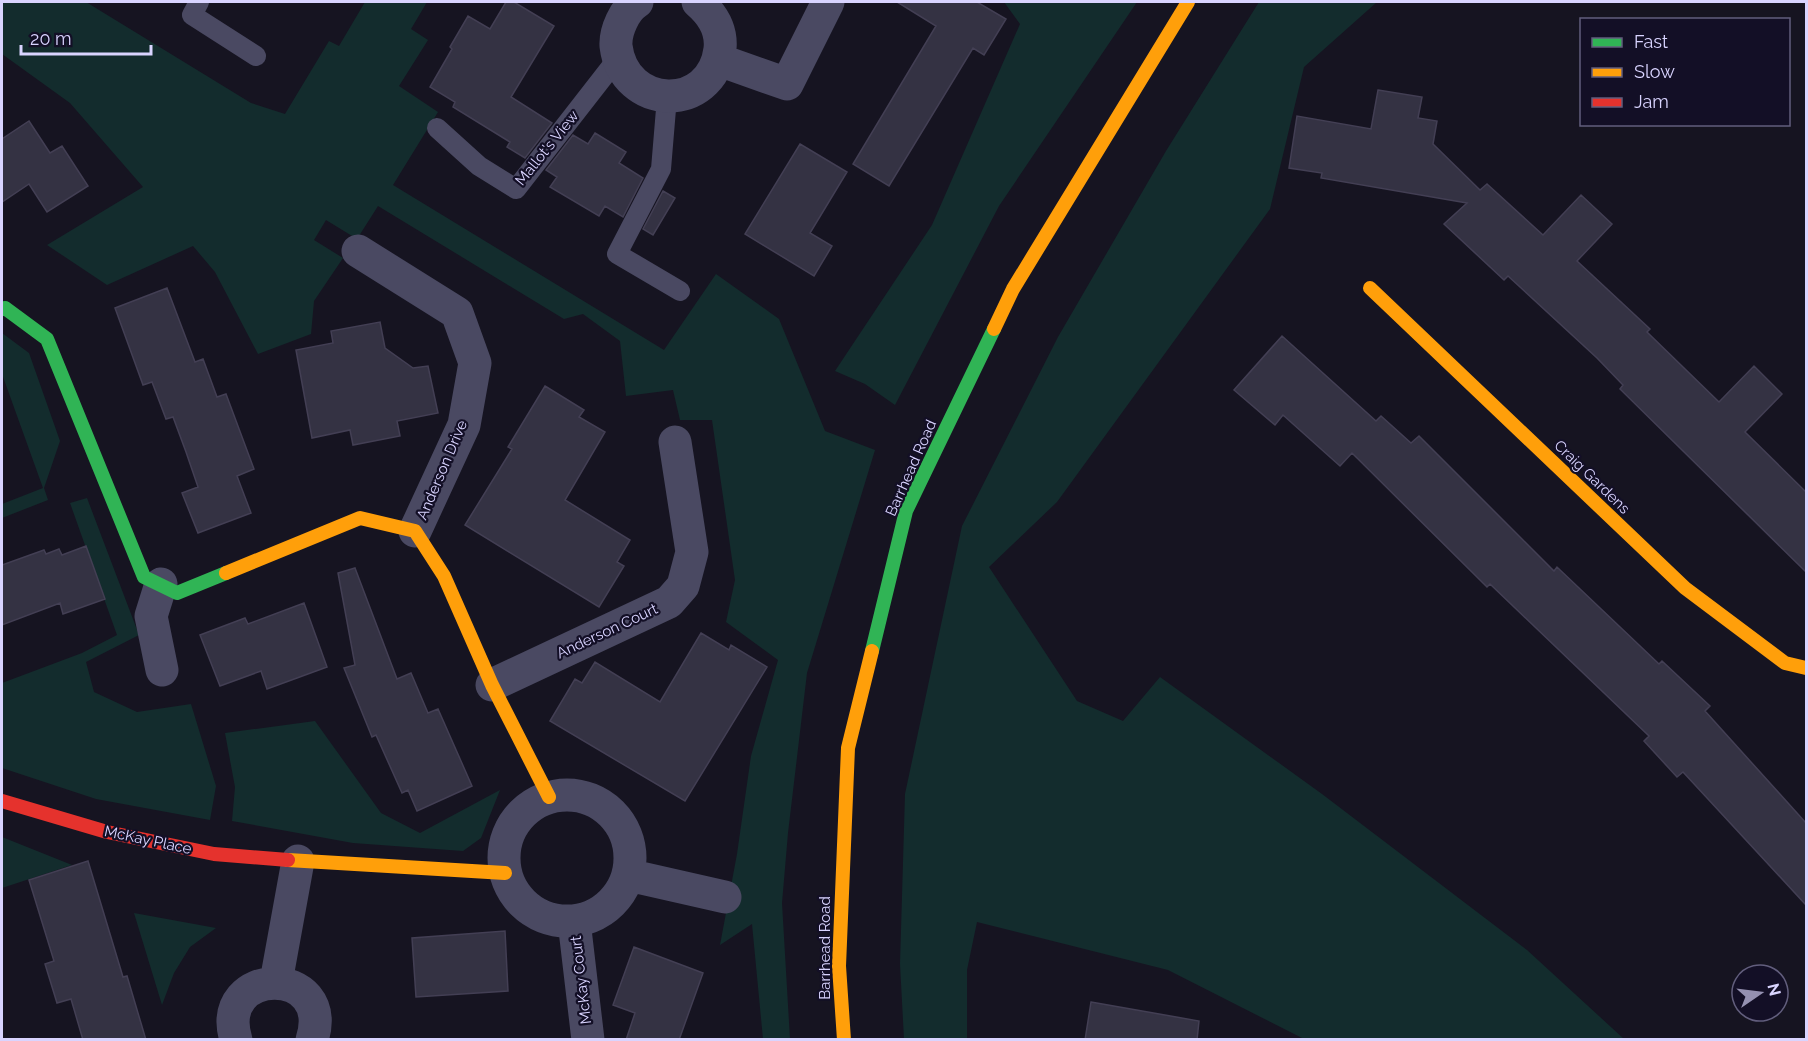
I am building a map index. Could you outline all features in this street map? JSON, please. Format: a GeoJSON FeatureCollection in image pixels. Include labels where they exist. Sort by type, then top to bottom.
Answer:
{"type":"FeatureCollection","features":[{"type":"Feature","properties":{"kind":"street"},"geometry":{"type":"LineString","coordinates":[[633,2],[620,24],[616,41],[618,58],[625,73],[636,85],[651,93],[668,97],[699,87],[711,75],[718,60],[721,42],[717,25],[707,9],[698,2]]}},
{"type":"Feature","properties":{"kind":"street"},"geometry":{"type":"LineString","coordinates":[[718,60],[787,84],[828,2]]}},
{"type":"Feature","properties":{"kind":"street","name":"Barrhead Road"},"geometry":{"type":"LineString","coordinates":[[844,1040],[839,966],[848,747],[906,511],[1013,288],[1188,2]]}},
{"type":"Feature","properties":{"kind":"street","name":"Anderson Drive"},"geometry":{"type":"LineString","coordinates":[[358,251],[457,313],[475,363],[464,425],[416,531]]}},
{"type":"Feature","properties":{"kind":"street","name":"Craig Gardens"},"geometry":{"type":"LineString","coordinates":[[1370,288],[1685,588],[1785,663],[1806,668]]}},
{"type":"Feature","properties":{"kind":"street","name":"Anderson Drive"},"geometry":{"type":"LineString","coordinates":[[2,309],[5,308],[47,339],[144,577],[177,593],[360,518],[416,531],[444,576],[492,685],[549,797]]}},
{"type":"Feature","properties":{"kind":"street","name":"Anderson Court"},"geometry":{"type":"LineString","coordinates":[[492,685],[669,602],[682,586],[692,552],[675,442]]}},
{"type":"Feature","properties":{"kind":"street"},"geometry":{"type":"LineString","coordinates":[[161,584],[152,616],[162,670]]}},
{"type":"Feature","properties":{"kind":"street"},"geometry":{"type":"LineString","coordinates":[[568,795],[587,798],[604,807],[618,820],[627,837],[630,856],[628,875],[621,892],[608,907],[592,917],[574,921],[555,921],[538,915],[523,904],[512,890],[505,873],[504,854],[508,835],[518,819],[532,806],[549,797],[568,795]]}},
{"type":"Feature","properties":{"kind":"street","name":"McKay Place"},"geometry":{"type":"LineString","coordinates":[[2,801],[107,832],[214,854],[505,873]]}},
{"type":"Feature","properties":{"kind":"street"},"geometry":{"type":"LineString","coordinates":[[276,982],[298,861]]}},
{"type":"Feature","properties":{"kind":"street"},"geometry":{"type":"LineString","coordinates":[[628,875],[725,897]]}},
{"type":"Feature","properties":{"kind":"street","name":"McKay Court"},"geometry":{"type":"LineString","coordinates":[[574,921],[588,1040]]}},
{"type":"Feature","properties":{"kind":"street"},"geometry":{"type":"LineString","coordinates":[[236,1040],[233,1025],[235,1011],[241,999],[250,990],[263,984],[276,982],[289,985],[301,992],[310,1002],[315,1015],[312,1040]]}},
{"type":"Feature","properties":{"kind":"lane"},"geometry":{"type":"LineString","coordinates":[[199,2],[192,15],[256,56]]}},
{"type":"Feature","properties":{"kind":"lane","name":"Mallot's View"},"geometry":{"type":"LineString","coordinates":[[437,128],[479,166],[516,189],[618,58]]}},
{"type":"Feature","properties":{"kind":"lane"},"geometry":{"type":"LineString","coordinates":[[668,97],[661,169],[616,254],[680,291]]}},
{"type":"Feature","properties":{"kind":"green space"},"geometry":{"type":"Polygon","coordinates":[[[2,2],[86,2],[251,103],[285,114],[329,41],[339,46],[365,2],[427,2],[411,29],[428,40],[399,86],[438,112],[393,185],[664,350],[716,274],[779,319],[825,431],[875,450],[807,673],[782,903],[790,1039],[763,1039],[752,924],[720,945],[737,854],[751,756],[778,660],[726,622],[735,580],[712,420],[680,420],[673,390],[626,396],[620,341],[583,314],[564,319],[378,206],[357,239],[326,220],[314,240],[343,258],[314,301],[311,334],[258,354],[215,272],[193,246],[107,285],[47,245],[143,187],[70,103],[2,54],[2,2]]]}},
{"type":"Feature","properties":{"kind":"green space"},"geometry":{"type":"Polygon","coordinates":[[[1004,2],[1137,2],[999,206],[895,405],[865,384],[835,371],[932,225],[1020,24],[1004,2]]]}},
{"type":"Feature","properties":{"kind":"green space"},"geometry":{"type":"Polygon","coordinates":[[[1259,2],[1377,2],[1304,67],[1270,209],[1057,502],[989,567],[1077,701],[1123,721],[1160,677],[1322,794],[1527,950],[1624,1039],[1304,1039],[1168,970],[977,922],[967,970],[967,1039],[904,1039],[900,964],[905,794],[962,526],[1058,337],[1166,151],[1259,2]]]}},
{"type":"Feature","properties":{"kind":"green space"},"geometry":{"type":"Polygon","coordinates":[[[2,333],[29,353],[60,441],[44,488],[48,500],[2,518],[2,504],[43,488],[2,374],[2,333]]]}},
{"type":"Feature","properties":{"kind":"green space"},"geometry":{"type":"Polygon","coordinates":[[[87,498],[139,635],[86,662],[94,692],[137,712],[191,704],[216,786],[210,820],[96,799],[2,768],[2,683],[82,653],[117,635],[70,503],[87,498]]]}},
{"type":"Feature","properties":{"kind":"green space"},"geometry":{"type":"Polygon","coordinates":[[[315,721],[381,813],[420,833],[500,790],[481,838],[463,851],[353,843],[232,821],[235,787],[225,733],[315,721]]]}},
{"type":"Feature","properties":{"kind":"green space"},"geometry":{"type":"Polygon","coordinates":[[[2,837],[72,865],[2,888],[2,837]]]}},
{"type":"Feature","properties":{"kind":"green space"},"geometry":{"type":"Polygon","coordinates":[[[134,913],[216,928],[190,947],[174,973],[162,1005],[134,913]]]}},
{"type":"Feature","properties":{"kind":"building"},"geometry":{"type":"Polygon","coordinates":[[[506,2],[514,2],[554,26],[511,97],[552,123],[525,158],[507,147],[510,142],[453,107],[455,102],[430,87],[468,16],[490,29],[506,2]]]}},
{"type":"Feature","properties":{"kind":"building"},"geometry":{"type":"Polygon","coordinates":[[[897,2],[977,2],[1006,19],[984,55],[973,48],[889,186],[853,164],[936,26],[897,2]]]}},
{"type":"Feature","properties":{"kind":"building"},"geometry":{"type":"Polygon","coordinates":[[[1378,90],[1422,97],[1418,118],[1437,121],[1433,144],[1480,190],[1487,184],[1543,235],[1581,195],[1612,224],[1577,261],[1650,329],[1647,332],[1719,402],[1754,366],[1782,394],[1745,432],[1806,492],[1806,572],[1620,389],[1623,385],[1597,358],[1508,276],[1504,280],[1444,224],[1467,203],[1321,178],[1322,173],[1289,168],[1297,116],[1371,129],[1378,90]]]}},
{"type":"Feature","properties":{"kind":"building"},"geometry":{"type":"Polygon","coordinates":[[[29,121],[50,153],[62,146],[88,186],[47,212],[29,184],[2,202],[2,139],[29,121]]]}},
{"type":"Feature","properties":{"kind":"building"},"geometry":{"type":"Polygon","coordinates":[[[595,133],[626,152],[619,163],[643,178],[623,217],[605,206],[599,216],[550,187],[557,177],[546,170],[573,135],[588,144],[595,133]]]}},
{"type":"Feature","properties":{"kind":"building"},"geometry":{"type":"Polygon","coordinates":[[[800,144],[847,172],[810,233],[832,246],[814,276],[745,234],[800,144]]]}},
{"type":"Feature","properties":{"kind":"building"},"geometry":{"type":"Polygon","coordinates":[[[663,191],[675,198],[653,235],[643,229],[663,191]]]}},
{"type":"Feature","properties":{"kind":"building"},"geometry":{"type":"Polygon","coordinates":[[[167,288],[195,362],[203,359],[217,397],[226,394],[254,469],[237,476],[251,513],[198,533],[182,493],[198,487],[186,452],[173,417],[166,419],[152,382],[143,385],[115,308],[167,288]]]}},
{"type":"Feature","properties":{"kind":"building"},"geometry":{"type":"Polygon","coordinates":[[[380,322],[385,348],[413,368],[428,366],[438,413],[397,421],[400,436],[353,445],[350,430],[312,438],[296,350],[333,343],[331,331],[380,322]]]}},
{"type":"Feature","properties":{"kind":"building"},"geometry":{"type":"Polygon","coordinates":[[[1282,336],[1376,421],[1381,416],[1411,443],[1419,436],[1554,571],[1557,567],[1659,664],[1662,661],[1710,706],[1705,711],[1806,823],[1806,905],[1683,772],[1677,777],[1644,741],[1649,736],[1490,584],[1487,587],[1352,453],[1340,466],[1283,415],[1275,425],[1234,390],[1282,336]]]}},
{"type":"Feature","properties":{"kind":"building"},"geometry":{"type":"Polygon","coordinates":[[[545,386],[584,410],[579,417],[605,432],[565,500],[630,540],[617,562],[624,566],[599,607],[465,525],[512,449],[508,447],[545,386]]]}},
{"type":"Feature","properties":{"kind":"building"},"geometry":{"type":"Polygon","coordinates":[[[86,546],[105,599],[63,614],[60,603],[2,625],[2,565],[44,550],[46,554],[59,549],[62,555],[86,546]]]}},
{"type":"Feature","properties":{"kind":"building"},"geometry":{"type":"Polygon","coordinates":[[[355,568],[397,679],[411,673],[428,713],[438,709],[472,786],[417,811],[408,790],[402,793],[376,735],[372,737],[344,668],[355,665],[338,573],[355,568]]]}},
{"type":"Feature","properties":{"kind":"building"},"geometry":{"type":"Polygon","coordinates":[[[304,603],[327,667],[267,689],[261,671],[220,686],[200,635],[245,618],[248,624],[304,603]]]}},
{"type":"Feature","properties":{"kind":"building"},"geometry":{"type":"Polygon","coordinates":[[[701,633],[729,650],[731,645],[767,667],[685,801],[550,721],[575,679],[582,683],[595,662],[660,702],[701,633]]]}},
{"type":"Feature","properties":{"kind":"building"},"geometry":{"type":"Polygon","coordinates":[[[88,861],[123,977],[127,976],[146,1040],[83,1040],[71,999],[57,1003],[45,964],[54,961],[29,880],[88,861]]]}},
{"type":"Feature","properties":{"kind":"building"},"geometry":{"type":"Polygon","coordinates":[[[505,931],[508,991],[416,997],[412,938],[505,931]]]}},
{"type":"Feature","properties":{"kind":"building"},"geometry":{"type":"Polygon","coordinates":[[[634,947],[703,973],[679,1040],[626,1040],[635,1013],[613,1005],[634,947]]]}},
{"type":"Feature","properties":{"kind":"building"},"geometry":{"type":"Polygon","coordinates":[[[1091,1002],[1199,1021],[1197,1040],[1085,1040],[1091,1002]]]}},
{"type":"Feature","properties":{"kind":"traffic: fast"},"geometry":{"type":"LineString","coordinates":[[2,309],[5,308],[47,339],[144,577],[177,593],[226,573]]}},
{"type":"Feature","properties":{"kind":"traffic: fast"},"geometry":{"type":"LineString","coordinates":[[872,651],[906,511],[994,329]]}},
{"type":"Feature","properties":{"kind":"traffic: slow"},"geometry":{"type":"LineString","coordinates":[[994,329],[1013,289],[1188,2]]}},
{"type":"Feature","properties":{"kind":"traffic: slow"},"geometry":{"type":"LineString","coordinates":[[1370,288],[1685,588],[1785,663],[1806,668]]}},
{"type":"Feature","properties":{"kind":"traffic: slow"},"geometry":{"type":"LineString","coordinates":[[226,573],[360,518],[415,531],[444,576],[492,685],[549,797]]}},
{"type":"Feature","properties":{"kind":"traffic: slow"},"geometry":{"type":"LineString","coordinates":[[844,1040],[839,966],[848,748],[872,651]]}},
{"type":"Feature","properties":{"kind":"traffic: slow"},"geometry":{"type":"LineString","coordinates":[[288,860],[505,873]]}},
{"type":"Feature","properties":{"kind":"traffic: jam"},"geometry":{"type":"LineString","coordinates":[[2,801],[107,832],[214,854],[288,860]]}}]}
